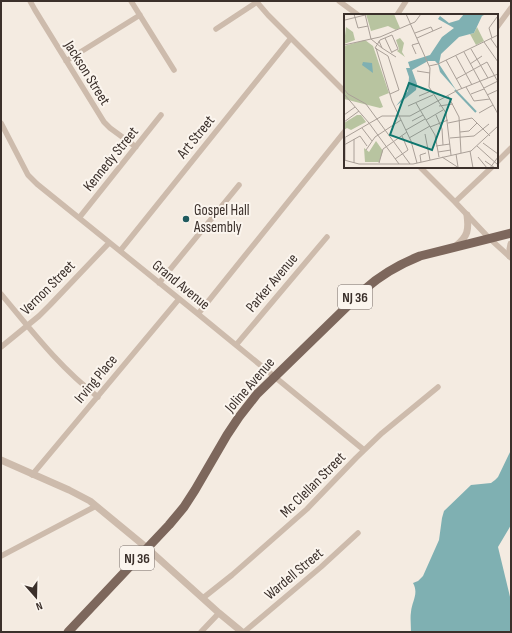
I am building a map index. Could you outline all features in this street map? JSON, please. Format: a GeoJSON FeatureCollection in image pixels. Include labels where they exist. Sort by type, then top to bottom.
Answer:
{"type":"FeatureCollection","features":[{"type":"Feature","properties":{"kind":"main road","name":"Joline Avenue"},"geometry":{"type":"LineString","coordinates":[[68,632],[169,525],[184,507],[239,417],[257,394],[350,303],[376,280],[390,270],[407,261],[420,256],[511,233]]}},
{"type":"Feature","properties":{"kind":"street","name":"Jackson Street"},"geometry":{"type":"LineString","coordinates":[[30,1],[104,122],[136,147]]}},
{"type":"Feature","properties":{"kind":"street"},"geometry":{"type":"LineString","coordinates":[[131,1],[174,70]]}},
{"type":"Feature","properties":{"kind":"street"},"geometry":{"type":"LineString","coordinates":[[339,1],[357,14]]}},
{"type":"Feature","properties":{"kind":"street"},"geometry":{"type":"LineString","coordinates":[[398,14],[406,1]]}},
{"type":"Feature","properties":{"kind":"street"},"geometry":{"type":"LineString","coordinates":[[216,28],[256,2],[344,91]]}},
{"type":"Feature","properties":{"kind":"street"},"geometry":{"type":"LineString","coordinates":[[498,26],[511,8]]}},
{"type":"Feature","properties":{"kind":"street"},"geometry":{"type":"LineString","coordinates":[[66,61],[140,15]]}},
{"type":"Feature","properties":{"kind":"street","name":"Art Street"},"geometry":{"type":"LineString","coordinates":[[120,251],[290,38]]}},
{"type":"Feature","properties":{"kind":"street","name":"Kennedy Street"},"geometry":{"type":"LineString","coordinates":[[79,218],[161,115]]}},
{"type":"Feature","properties":{"kind":"street","name":"Grand Avenue"},"geometry":{"type":"LineString","coordinates":[[1,123],[31,178],[37,184],[364,450]]}},
{"type":"Feature","properties":{"kind":"street"},"geometry":{"type":"LineString","coordinates":[[198,314],[344,132]]}},
{"type":"Feature","properties":{"kind":"street"},"geometry":{"type":"LineString","coordinates":[[498,161],[511,148]]}},
{"type":"Feature","properties":{"kind":"street"},"geometry":{"type":"LineString","coordinates":[[421,168],[489,238],[510,257]]}},
{"type":"Feature","properties":{"kind":"street"},"geometry":{"type":"LineString","coordinates":[[455,202],[491,168]]}},
{"type":"Feature","properties":{"kind":"street"},"geometry":{"type":"LineString","coordinates":[[159,283],[239,185]]}},
{"type":"Feature","properties":{"kind":"street"},"geometry":{"type":"LineString","coordinates":[[455,247],[466,236],[468,228],[467,215]]}},
{"type":"Feature","properties":{"kind":"street","name":"Parker Avenue"},"geometry":{"type":"LineString","coordinates":[[236,345],[327,237]]}},
{"type":"Feature","properties":{"kind":"street","name":"Vernon Street"},"geometry":{"type":"LineString","coordinates":[[1,347],[50,305],[109,243]]}},
{"type":"Feature","properties":{"kind":"street"},"geometry":{"type":"LineString","coordinates":[[510,257],[511,244]]}},
{"type":"Feature","properties":{"kind":"street"},"geometry":{"type":"LineString","coordinates":[[1,294],[48,351],[72,375],[98,397]]}},
{"type":"Feature","properties":{"kind":"street","name":"Irving Place"},"geometry":{"type":"LineString","coordinates":[[32,475],[179,299]]}},
{"type":"Feature","properties":{"kind":"street","name":"Mc Clellan Street"},"geometry":{"type":"LineString","coordinates":[[203,598],[232,575],[302,514],[382,433],[438,387]]}},
{"type":"Feature","properties":{"kind":"street"},"geometry":{"type":"LineString","coordinates":[[1,460],[32,475],[69,490],[90,501],[147,548],[219,613],[243,632]]}},
{"type":"Feature","properties":{"kind":"street"},"geometry":{"type":"LineString","coordinates":[[1,556],[96,506]]}},
{"type":"Feature","properties":{"kind":"street","name":"Wardell Street"},"geometry":{"type":"LineString","coordinates":[[243,632],[321,567],[358,532]]}},
{"type":"Feature","properties":{"kind":"street"},"geometry":{"type":"LineString","coordinates":[[201,632],[219,613]]}},
{"type":"Feature","properties":{"kind":"water"},"geometry":{"type":"Polygon","coordinates":[[[511,450],[511,525],[498,547],[511,601],[511,632],[411,632],[411,614],[415,594],[415,587],[413,583],[418,581],[423,576],[439,540],[444,511],[471,485],[491,483],[495,480],[498,477],[511,450]]]}},
{"type":"Feature","properties":{"kind":"place","name":"Gospel Hall Assembly"},"geometry":{"type":"Point","coordinates":[186,219]}}]}
